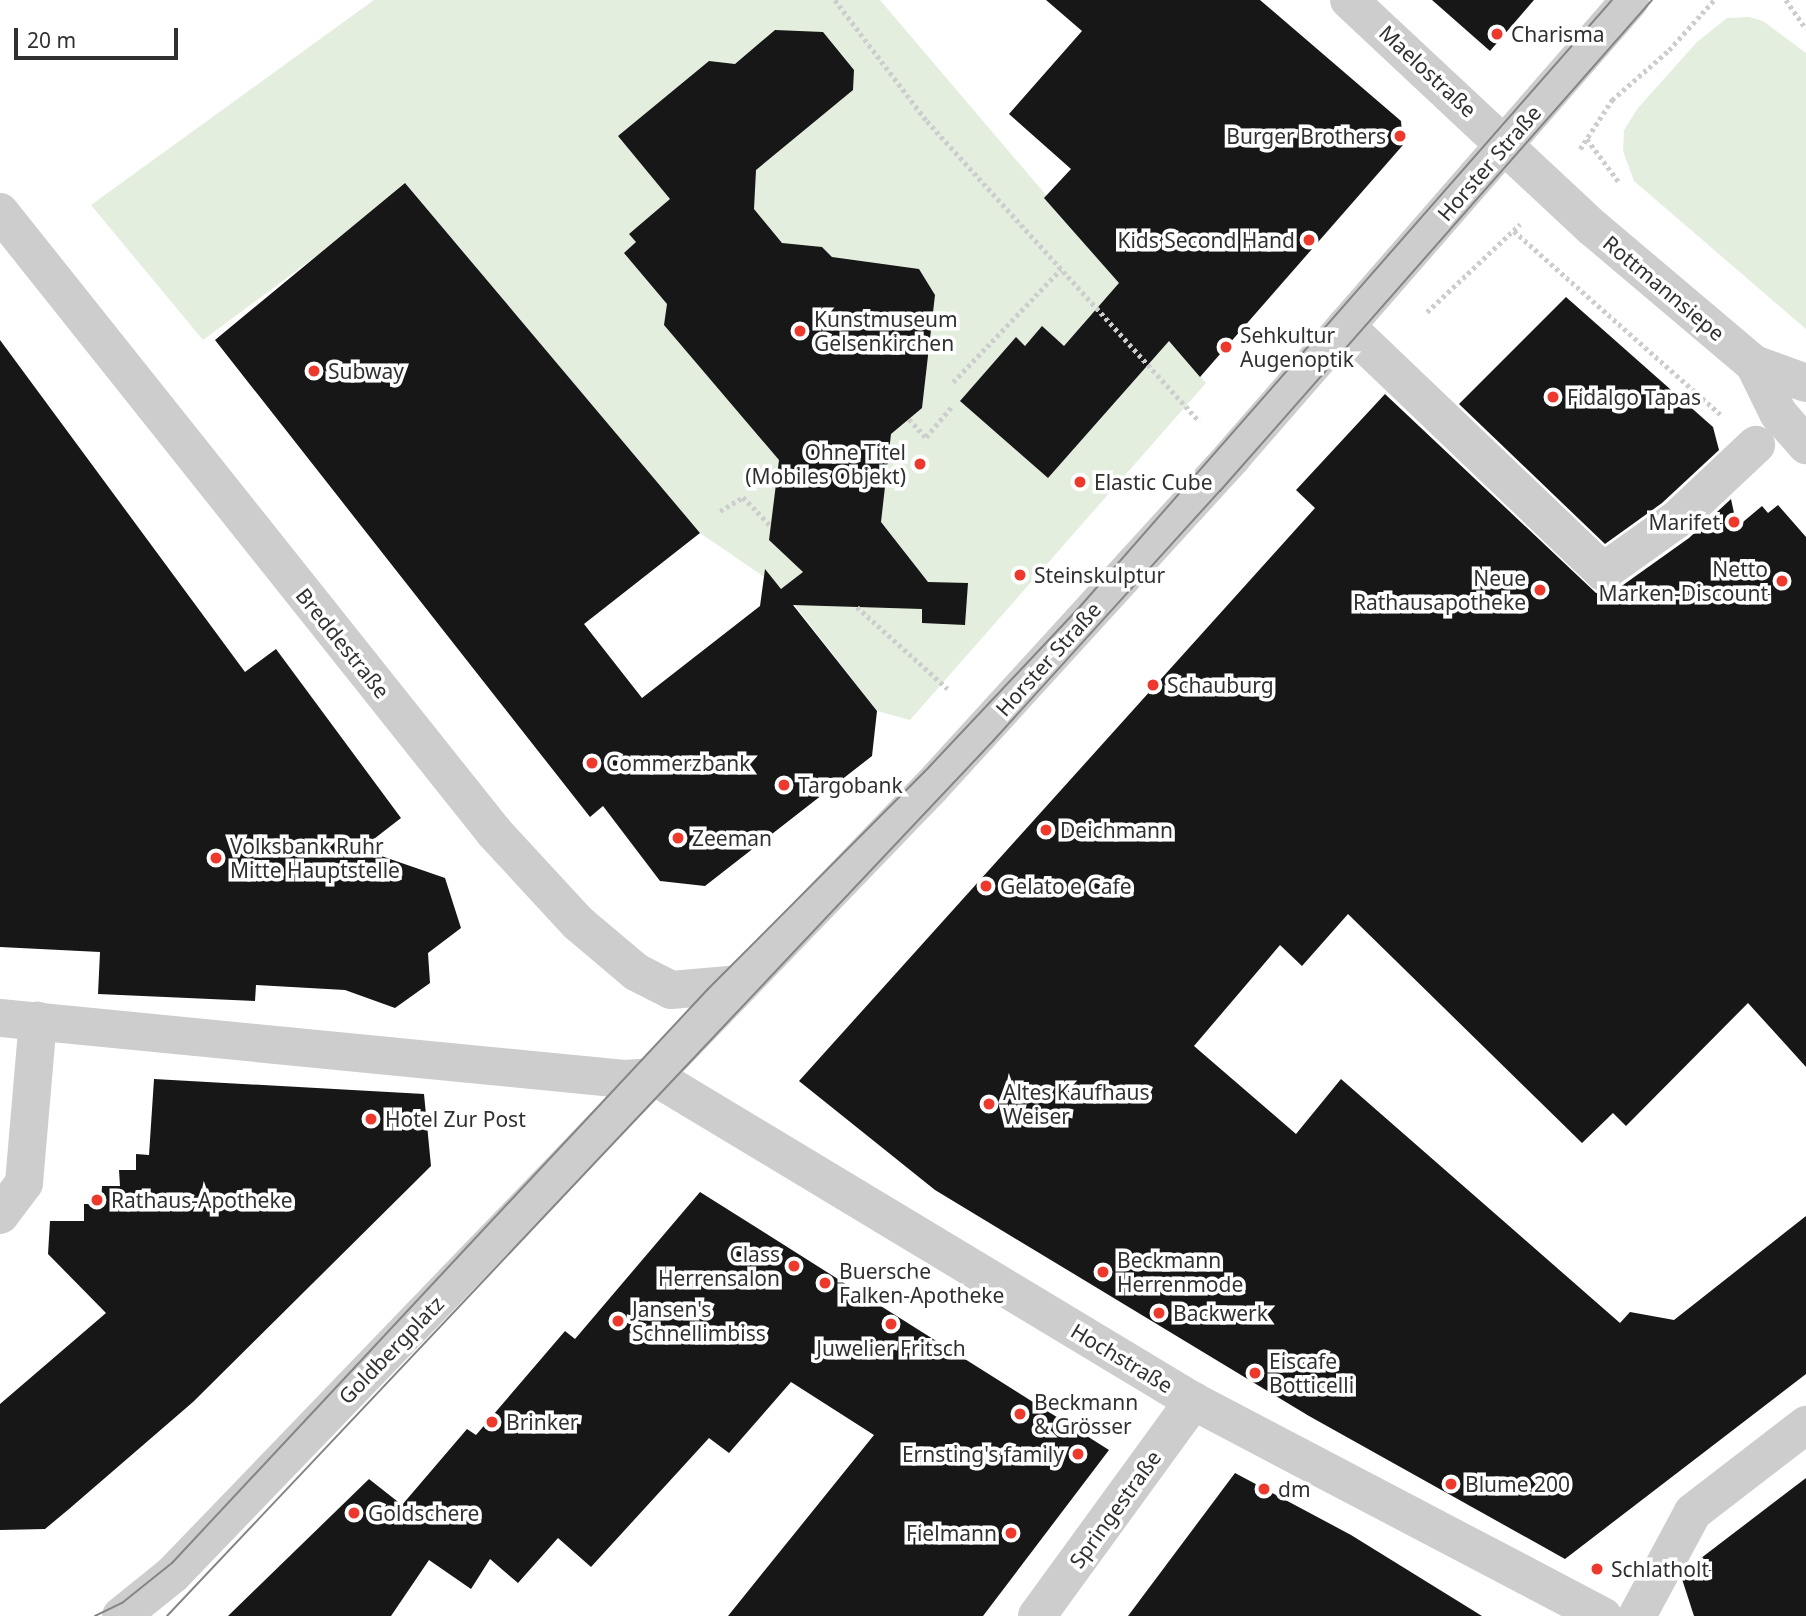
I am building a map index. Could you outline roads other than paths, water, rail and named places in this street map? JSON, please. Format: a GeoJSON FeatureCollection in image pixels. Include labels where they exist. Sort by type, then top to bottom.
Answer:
{"type":"FeatureCollection","features":[{"type":"Feature","properties":{"kind":"street","name":"Maelostraße"},"geometry":{"type":"LineString","coordinates":[[1349,0],[1505,144]]}},
{"type":"Feature","properties":{"kind":"street","name":"Horster Straße"},"geometry":{"type":"LineString","coordinates":[[741,984],[932,788],[1346,326],[1630,0]]}},
{"type":"Feature","properties":{"kind":"street","name":"Rottmannsiepe"},"geometry":{"type":"LineString","coordinates":[[1505,144],[1593,228],[1754,364],[1778,413],[1806,444]]}},
{"type":"Feature","properties":{"kind":"street","name":"Breddestraße"},"geometry":{"type":"LineString","coordinates":[[0,212],[494,832],[579,923],[636,972],[671,990],[741,984]]}},
{"type":"Feature","properties":{"kind":"street"},"geometry":{"type":"LineString","coordinates":[[1346,326],[1603,572],[1676,520],[1756,445]]}},
{"type":"Feature","properties":{"kind":"street"},"geometry":{"type":"LineString","coordinates":[[1754,364],[1806,383]]}},
{"type":"Feature","properties":{"kind":"street","name":"Goldbergplatz"},"geometry":{"type":"LineString","coordinates":[[121,1616],[173,1574],[741,984]]}},
{"type":"Feature","properties":{"kind":"street"},"geometry":{"type":"LineString","coordinates":[[0,1018],[624,1079],[654,1077]]}},
{"type":"Feature","properties":{"kind":"street"},"geometry":{"type":"LineString","coordinates":[[0,1214],[24,1183],[55,1023]]}},
{"type":"Feature","properties":{"kind":"street","name":"Hochstraße"},"geometry":{"type":"LineString","coordinates":[[654,1077],[1193,1401],[1603,1616]]}},
{"type":"Feature","properties":{"kind":"street","name":"Springestraße"},"geometry":{"type":"LineString","coordinates":[[1037,1616],[1193,1401]]}},
{"type":"Feature","properties":{"kind":"street"},"geometry":{"type":"LineString","coordinates":[[1637,1616],[1693,1512],[1806,1425]]}},
{"type":"Feature","properties":{"kind":"tram line"},"geometry":{"type":"LineString","coordinates":[[95,1616],[122,1603],[172,1563],[708,989],[929,767],[1077,610],[1612,0]]}},
{"type":"Feature","properties":{"kind":"tram line"},"geometry":{"type":"LineString","coordinates":[[167,1616],[993,741],[1220,491],[1652,0]]}},
{"type":"Feature","properties":{"kind":"place","name":"Charisma"},"geometry":{"type":"Point","coordinates":[1497,34]}},
{"type":"Feature","properties":{"kind":"place","name":"Burger Brothers"},"geometry":{"type":"Point","coordinates":[1400,136]}},
{"type":"Feature","properties":{"kind":"place","name":"Kids Second Hand"},"geometry":{"type":"Point","coordinates":[1309,240]}},
{"type":"Feature","properties":{"kind":"place","name":"Kunstmuseum Gelsenkirchen"},"geometry":{"type":"Point","coordinates":[800,331]}},
{"type":"Feature","properties":{"kind":"place","name":"Sehkultur Augenoptik"},"geometry":{"type":"Point","coordinates":[1226,347]}},
{"type":"Feature","properties":{"kind":"place","name":"Subway"},"geometry":{"type":"Point","coordinates":[314,371]}},
{"type":"Feature","properties":{"kind":"place","name":"Fidalgo Tapas"},"geometry":{"type":"Point","coordinates":[1553,397]}},
{"type":"Feature","properties":{"kind":"place","name":"Ohne Titel (Mobiles Objekt)"},"geometry":{"type":"Point","coordinates":[920,464]}},
{"type":"Feature","properties":{"kind":"place","name":"Elastic Cube"},"geometry":{"type":"Point","coordinates":[1080,482]}},
{"type":"Feature","properties":{"kind":"place","name":"Marifet"},"geometry":{"type":"Point","coordinates":[1734,522]}},
{"type":"Feature","properties":{"kind":"place","name":"Steinskulptur"},"geometry":{"type":"Point","coordinates":[1020,575]}},
{"type":"Feature","properties":{"kind":"place","name":"Netto Marken-Discount"},"geometry":{"type":"Point","coordinates":[1782,581]}},
{"type":"Feature","properties":{"kind":"place","name":"Neue Rathausapotheke"},"geometry":{"type":"Point","coordinates":[1540,590]}},
{"type":"Feature","properties":{"kind":"place","name":"Schauburg"},"geometry":{"type":"Point","coordinates":[1153,685]}},
{"type":"Feature","properties":{"kind":"place","name":"Commerzbank"},"geometry":{"type":"Point","coordinates":[592,763]}},
{"type":"Feature","properties":{"kind":"place","name":"Targobank"},"geometry":{"type":"Point","coordinates":[784,785]}},
{"type":"Feature","properties":{"kind":"place","name":"Deichmann"},"geometry":{"type":"Point","coordinates":[1046,830]}},
{"type":"Feature","properties":{"kind":"place","name":"Zeeman"},"geometry":{"type":"Point","coordinates":[678,838]}},
{"type":"Feature","properties":{"kind":"place","name":"Volksbank Ruhr Mitte Hauptstelle"},"geometry":{"type":"Point","coordinates":[216,858]}},
{"type":"Feature","properties":{"kind":"place","name":"Gelato e Cafe"},"geometry":{"type":"Point","coordinates":[986,886]}},
{"type":"Feature","properties":{"kind":"place","name":"Altes Kaufhaus Weiser"},"geometry":{"type":"Point","coordinates":[989,1104]}},
{"type":"Feature","properties":{"kind":"place","name":"Hotel Zur Post"},"geometry":{"type":"Point","coordinates":[371,1119]}},
{"type":"Feature","properties":{"kind":"place","name":"Rathaus-Apotheke"},"geometry":{"type":"Point","coordinates":[97,1200]}},
{"type":"Feature","properties":{"kind":"place","name":"Class Herrensalon"},"geometry":{"type":"Point","coordinates":[794,1266]}},
{"type":"Feature","properties":{"kind":"place","name":"Beckmann Herrenmode"},"geometry":{"type":"Point","coordinates":[1103,1272]}},
{"type":"Feature","properties":{"kind":"place","name":"Buersche Falken-Apotheke"},"geometry":{"type":"Point","coordinates":[825,1283]}},
{"type":"Feature","properties":{"kind":"place","name":"Backwerk"},"geometry":{"type":"Point","coordinates":[1159,1313]}},
{"type":"Feature","properties":{"kind":"place","name":"Jansen's Schnellimbiss"},"geometry":{"type":"Point","coordinates":[618,1321]}},
{"type":"Feature","properties":{"kind":"place","name":"Juwelier Fritsch"},"geometry":{"type":"Point","coordinates":[891,1324]}},
{"type":"Feature","properties":{"kind":"place","name":"Eiscafe Botticelli"},"geometry":{"type":"Point","coordinates":[1255,1373]}},
{"type":"Feature","properties":{"kind":"place","name":"Beckmann & Grösser"},"geometry":{"type":"Point","coordinates":[1020,1414]}},
{"type":"Feature","properties":{"kind":"place","name":"Brinker"},"geometry":{"type":"Point","coordinates":[492,1422]}},
{"type":"Feature","properties":{"kind":"place","name":"Ernsting's family"},"geometry":{"type":"Point","coordinates":[1078,1454]}},
{"type":"Feature","properties":{"kind":"place","name":"Blume 200"},"geometry":{"type":"Point","coordinates":[1451,1484]}},
{"type":"Feature","properties":{"kind":"place","name":"dm"},"geometry":{"type":"Point","coordinates":[1264,1489]}},
{"type":"Feature","properties":{"kind":"place","name":"Goldschere"},"geometry":{"type":"Point","coordinates":[354,1513]}},
{"type":"Feature","properties":{"kind":"place","name":"Fielmann"},"geometry":{"type":"Point","coordinates":[1011,1533]}},
{"type":"Feature","properties":{"kind":"place","name":"Schlatholt"},"geometry":{"type":"Point","coordinates":[1597,1569]}}]}
